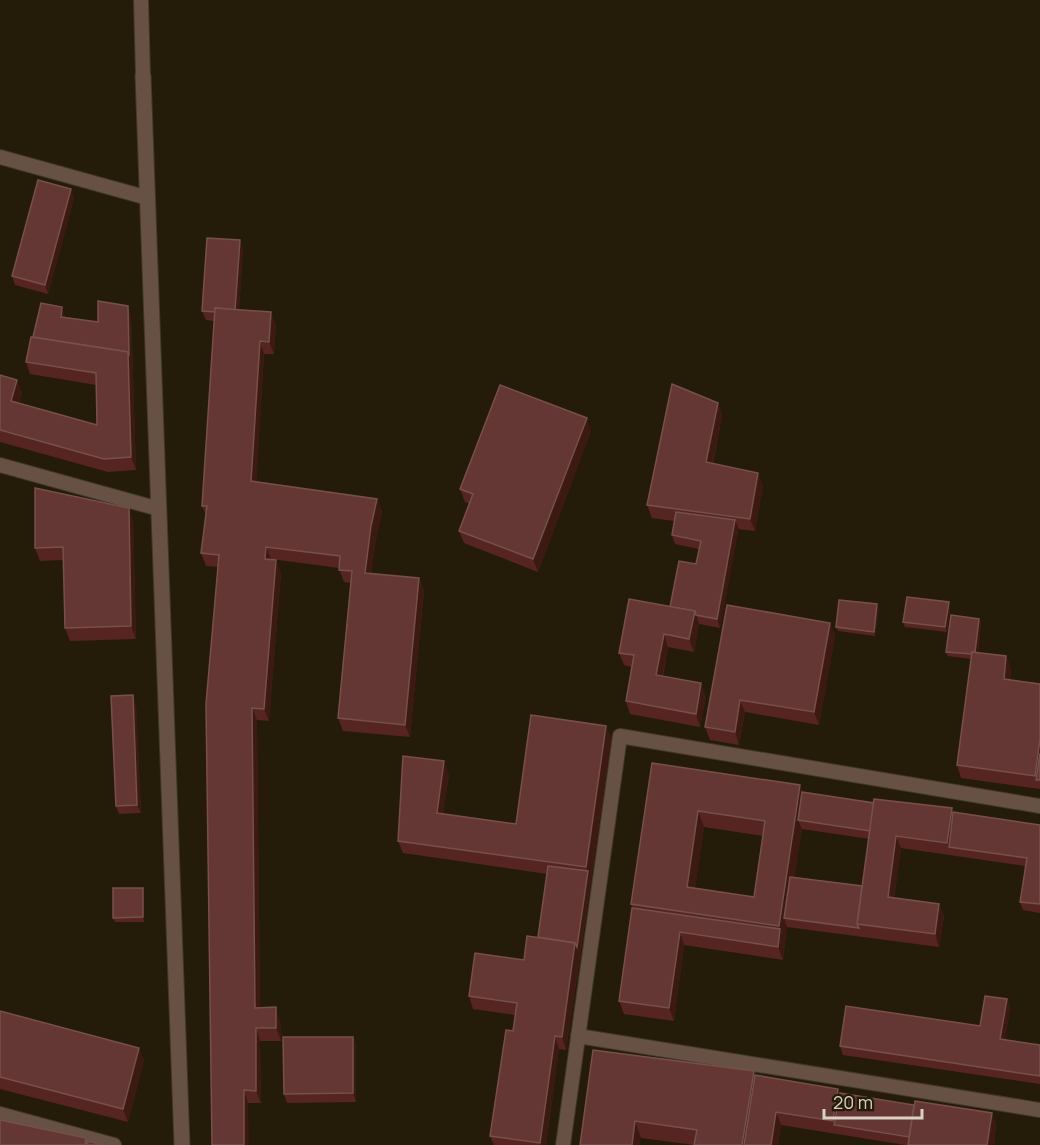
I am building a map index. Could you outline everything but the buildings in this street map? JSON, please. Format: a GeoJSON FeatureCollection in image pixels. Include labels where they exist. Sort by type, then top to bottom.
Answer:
{"type":"FeatureCollection","features":[{"type":"Feature","properties":{"kind":"street"},"geometry":{"type":"LineString","coordinates":[[143,75],[182,1145]]}},
{"type":"Feature","properties":{"kind":"lane"},"geometry":{"type":"LineString","coordinates":[[141,0],[143,75]]}},
{"type":"Feature","properties":{"kind":"lane"},"geometry":{"type":"LineString","coordinates":[[0,158],[148,198]]}},
{"type":"Feature","properties":{"kind":"lane"},"geometry":{"type":"LineString","coordinates":[[0,465],[159,508]]}},
{"type":"Feature","properties":{"kind":"lane"},"geometry":{"type":"LineString","coordinates":[[563,1145],[620,736],[1040,806]]}},
{"type":"Feature","properties":{"kind":"lane"},"geometry":{"type":"LineString","coordinates":[[578,1036],[1040,1110]]}},
{"type":"Feature","properties":{"kind":"lane"},"geometry":{"type":"LineString","coordinates":[[0,1114],[114,1145]]}}]}
